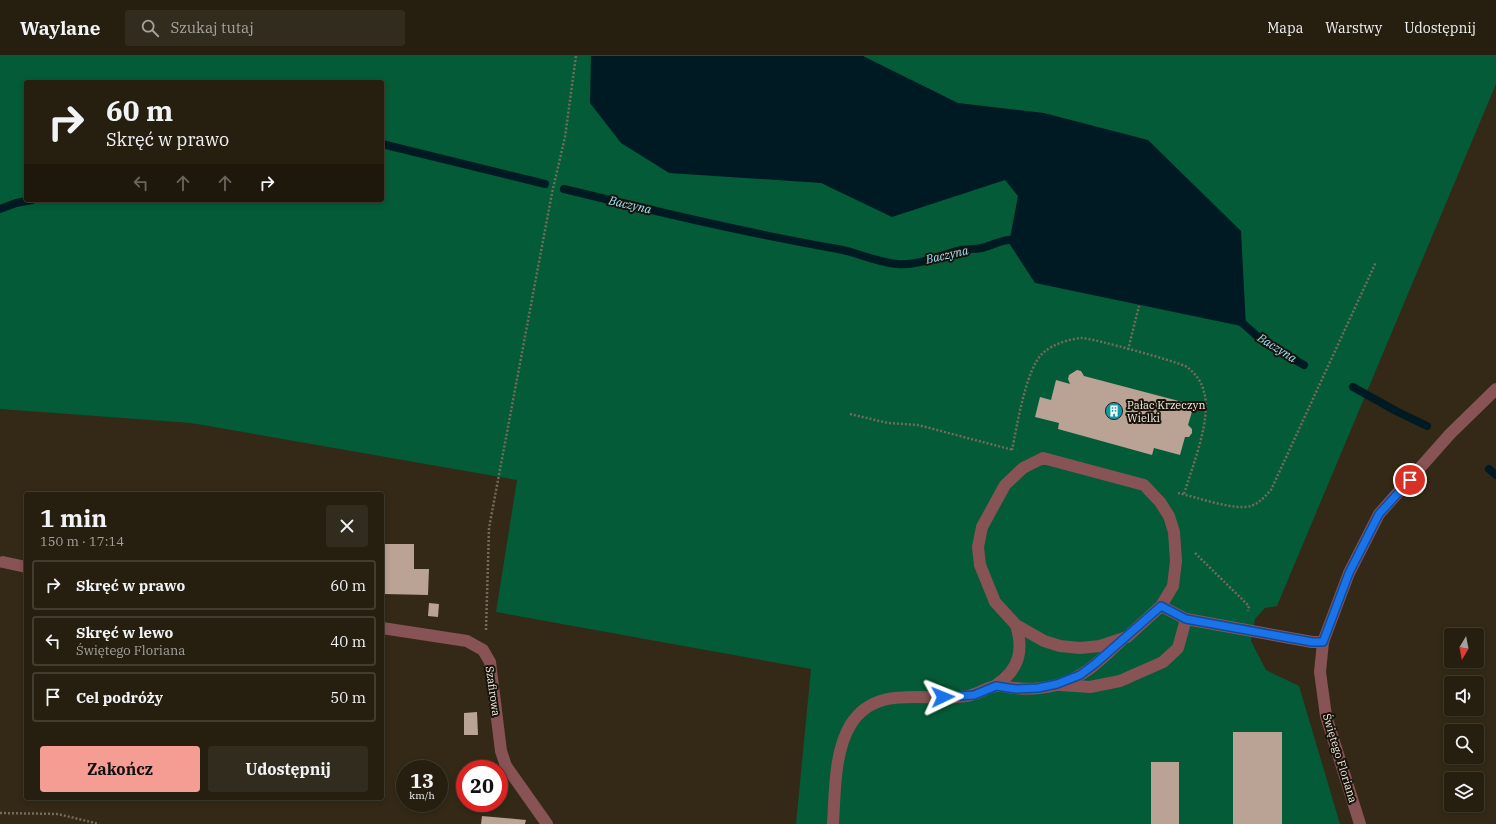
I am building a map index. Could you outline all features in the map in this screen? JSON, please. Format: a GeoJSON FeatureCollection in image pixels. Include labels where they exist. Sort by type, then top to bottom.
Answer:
{"type":"FeatureCollection","features":[{"type":"Feature","properties":{"kind":"street","name":"Świętego Floriana"},"geometry":{"type":"LineString","coordinates":[[1360,824],[1326,716],[1320,672],[1323,642],[1349,573],[1379,514],[1450,434],[1496,389]]}},
{"type":"Feature","properties":{"kind":"street"},"geometry":{"type":"LineString","coordinates":[[996,686],[1016,689],[1038,688],[1057,684],[1080,675],[1127,637],[1161,606],[1173,586],[1176,561],[1174,532],[1169,516],[1160,502],[1144,485],[1043,458],[1022,468],[1005,485],[990,509],[982,526],[978,547],[980,565],[984,579],[994,602],[1016,625],[1044,641],[1060,646],[1080,648],[1100,646],[1127,637]]}},
{"type":"Feature","properties":{"kind":"street"},"geometry":{"type":"LineString","coordinates":[[3,562],[24,567]]}},
{"type":"Feature","properties":{"kind":"street"},"geometry":{"type":"LineString","coordinates":[[1161,606],[1186,619],[1312,642],[1323,642]]}},
{"type":"Feature","properties":{"kind":"street"},"geometry":{"type":"LineString","coordinates":[[1057,684],[1090,687],[1120,681],[1163,662],[1178,648],[1186,619]]}},
{"type":"Feature","properties":{"kind":"street"},"geometry":{"type":"LineString","coordinates":[[832,824],[840,748],[851,723],[864,710],[882,699],[905,696],[956,697],[974,695],[996,686],[1006,679],[1013,670],[1017,661],[1020,651],[1020,639],[1016,625]]}},
{"type":"Feature","properties":{"kind":"street"},"geometry":{"type":"LineString","coordinates":[[384,628],[467,641],[483,650]]}},
{"type":"Feature","properties":{"kind":"street","name":"Szafirowa"},"geometry":{"type":"LineString","coordinates":[[483,650],[490,662],[501,751],[506,766],[547,824]]}},
{"type":"Feature","properties":{"kind":"path"},"geometry":{"type":"LineString","coordinates":[[483,650],[486,632],[489,528],[552,193],[565,137],[576,56]]}},
{"type":"Feature","properties":{"kind":"path"},"geometry":{"type":"LineString","coordinates":[[1144,485],[1238,508],[1251,506],[1263,499],[1271,490],[1376,262]]}},
{"type":"Feature","properties":{"kind":"path"},"geometry":{"type":"LineString","coordinates":[[1128,350],[1139,306]]}},
{"type":"Feature","properties":{"kind":"path"},"geometry":{"type":"LineString","coordinates":[[1012,450],[1028,380],[1034,365],[1043,354],[1056,345],[1084,338],[1172,361],[1187,367],[1197,377],[1204,391],[1207,406],[1205,420],[1184,494]]}},
{"type":"Feature","properties":{"kind":"path"},"geometry":{"type":"LineString","coordinates":[[850,414],[888,423],[918,425],[1043,458]]}},
{"type":"Feature","properties":{"kind":"path"},"geometry":{"type":"LineString","coordinates":[[1174,532],[1249,606],[1244,629]]}},
{"type":"Feature","properties":{"kind":"path"},"geometry":{"type":"LineString","coordinates":[[0,813],[58,814],[99,824]]}},
{"type":"Feature","properties":{"kind":"green space"},"geometry":{"type":"Polygon","coordinates":[[[0,56],[1496,56],[1496,84],[1277,606],[1265,608],[1255,619],[1251,641],[1266,670],[1299,686],[1340,824],[796,824],[811,669],[496,612],[517,480],[191,423],[0,409],[0,56]]]}},
{"type":"Feature","properties":{"kind":"water"},"geometry":{"type":"Polygon","coordinates":[[[591,56],[863,56],[958,103],[1044,113],[1148,140],[1241,231],[1246,327],[1035,283],[1009,243],[1018,196],[1005,180],[892,217],[821,183],[669,173],[621,143],[590,103],[591,56]]]}},
{"type":"Feature","properties":{"kind":"building","name":"Pałac Krzeczyn Wielki"},"geometry":{"type":"Polygon","coordinates":[[[1077,370],[1081,371],[1084,376],[1194,405],[1188,425],[1192,429],[1192,433],[1189,437],[1185,437],[1180,455],[1154,448],[1152,455],[1058,429],[1059,423],[1035,417],[1040,397],[1051,400],[1056,380],[1070,384],[1068,379],[1069,375],[1077,370]]]}},
{"type":"Feature","properties":{"kind":"building"},"geometry":{"type":"Polygon","coordinates":[[[385,544],[414,544],[414,569],[429,569],[428,595],[384,594],[385,544]]]}},
{"type":"Feature","properties":{"kind":"building"},"geometry":{"type":"Polygon","coordinates":[[[429,603],[439,604],[438,617],[428,616],[429,603]]]}},
{"type":"Feature","properties":{"kind":"building"},"geometry":{"type":"Polygon","coordinates":[[[477,712],[478,735],[464,735],[464,713],[477,712]]]}},
{"type":"Feature","properties":{"kind":"building"},"geometry":{"type":"Polygon","coordinates":[[[1233,732],[1282,732],[1282,824],[1233,824],[1233,732]]]}},
{"type":"Feature","properties":{"kind":"building"},"geometry":{"type":"Polygon","coordinates":[[[1151,762],[1179,762],[1179,824],[1151,824],[1151,762]]]}},
{"type":"Feature","properties":{"kind":"building"},"geometry":{"type":"Polygon","coordinates":[[[482,816],[526,820],[525,824],[481,824],[482,816]]]}},
{"type":"Feature","properties":{"kind":"waterway","name":"Baczyna"},"geometry":{"type":"LineString","coordinates":[[384,144],[545,184]]}},
{"type":"Feature","properties":{"kind":"waterway","name":"Baczyna"},"geometry":{"type":"LineString","coordinates":[[564,189],[735,229],[838,249],[897,264],[921,262],[961,250],[982,248],[1006,240],[1020,240]]}},
{"type":"Feature","properties":{"kind":"waterway","name":"Baczyna"},"geometry":{"type":"LineString","coordinates":[[0,209],[24,202]]}},
{"type":"Feature","properties":{"kind":"waterway","name":"Baczyna"},"geometry":{"type":"LineString","coordinates":[[1239,320],[1265,343],[1304,365]]}},
{"type":"Feature","properties":{"kind":"waterway","name":"Baczyna"},"geometry":{"type":"LineString","coordinates":[[1353,387],[1427,426]]}},
{"type":"Feature","properties":{"kind":"waterway","name":"Baczyna"},"geometry":{"type":"LineString","coordinates":[[1489,469],[1496,475]]}},
{"type":"Feature","properties":{"kind":"place","name":"Pałac Krzeczyn Wielki"},"geometry":{"type":"Point","coordinates":[1114,411]}},
{"type":"Feature","properties":{"kind":"route"},"geometry":{"type":"LineString","coordinates":[[943,697],[974,695],[996,686],[1016,689],[1038,688],[1057,684],[1080,675],[1127,637],[1161,606],[1186,619],[1312,642],[1323,642],[1349,573],[1379,514],[1410,480]]}}]}
